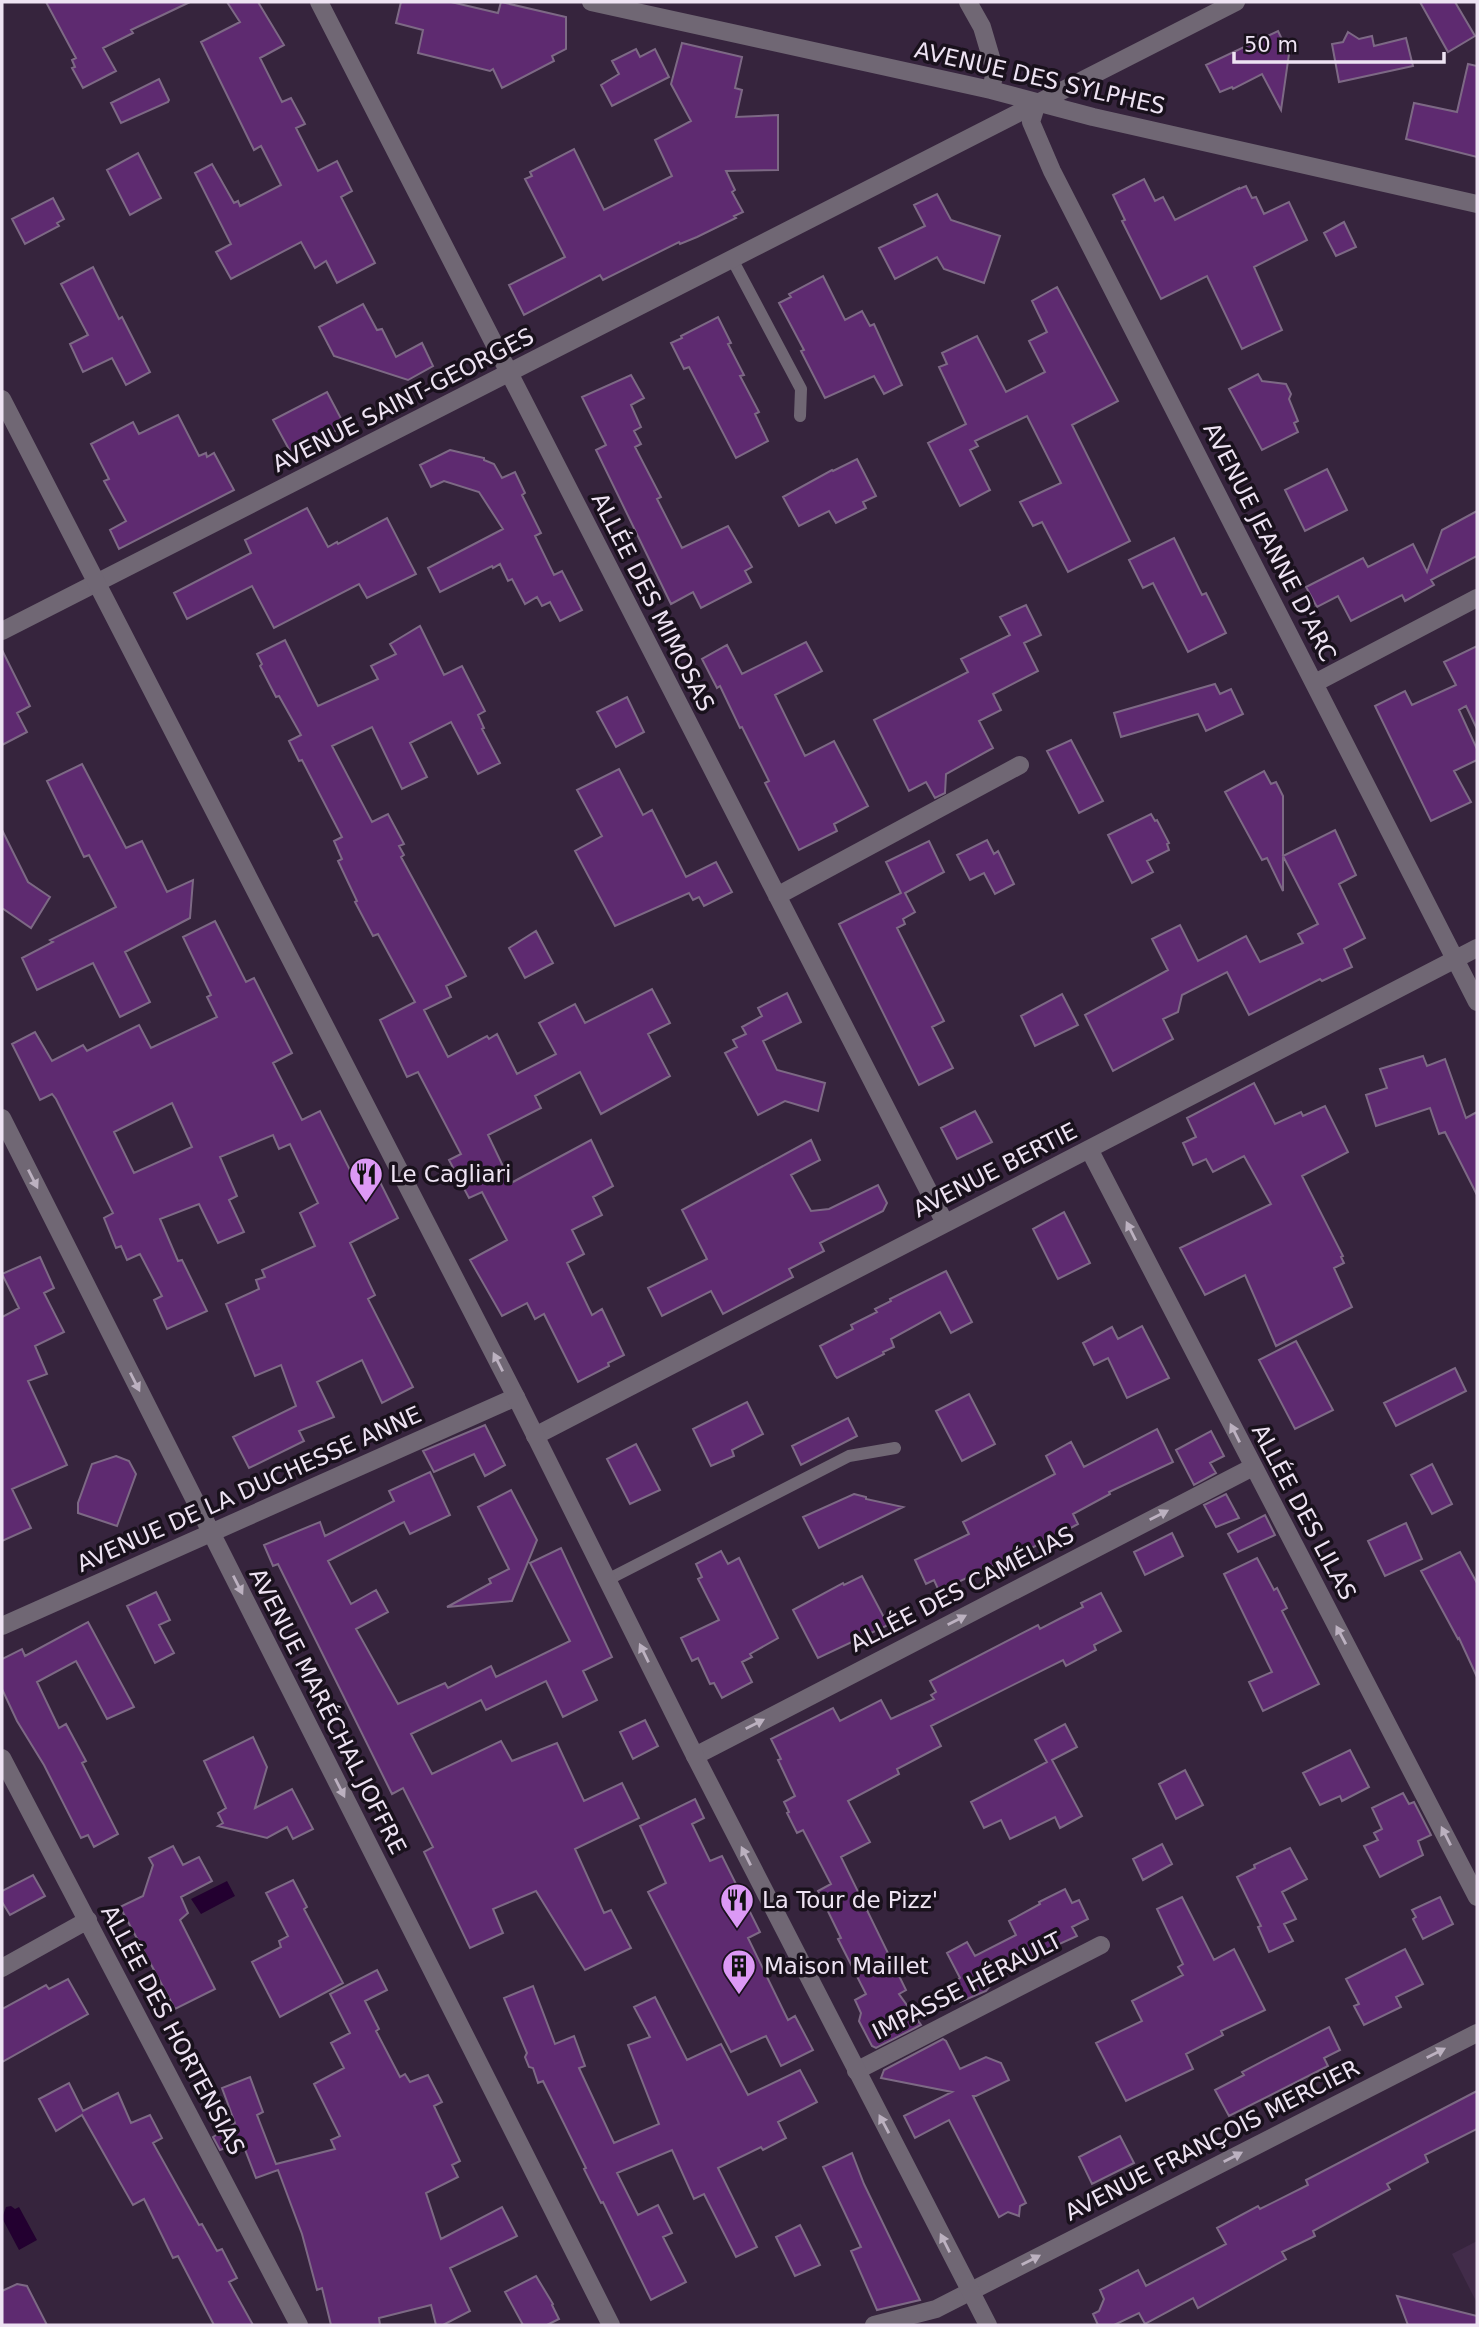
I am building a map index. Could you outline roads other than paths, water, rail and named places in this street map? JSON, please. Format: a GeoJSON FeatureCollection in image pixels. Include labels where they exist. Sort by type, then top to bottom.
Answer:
{"type":"FeatureCollection","features":[{"type":"Feature","properties":{"kind":"street","name":"ALLÉE DES MIMOSAS"},"geometry":{"type":"LineString","coordinates":[[319,2],[946,1223]]}},
{"type":"Feature","properties":{"kind":"street","name":"AVENUE DES SYLPHES"},"geometry":{"type":"LineString","coordinates":[[591,2],[991,90],[1037,103],[1477,204]]}},
{"type":"Feature","properties":{"kind":"street"},"geometry":{"type":"LineString","coordinates":[[968,2],[982,27],[996,71],[991,90]]}},
{"type":"Feature","properties":{"kind":"street","name":"AVENUE SAINT-GEORGES"},"geometry":{"type":"LineString","coordinates":[[2,631],[1236,2]]}},
{"type":"Feature","properties":{"kind":"street","name":"AVENUE JEANNE D'ARC"},"geometry":{"type":"LineString","coordinates":[[1037,103],[1031,122],[1052,171],[1477,1002]]}},
{"type":"Feature","properties":{"kind":"street"},"geometry":{"type":"LineString","coordinates":[[2,399],[516,1397],[695,1756],[988,2325]]}},
{"type":"Feature","properties":{"kind":"street"},"geometry":{"type":"LineString","coordinates":[[1315,682],[1477,598]]}},
{"type":"Feature","properties":{"kind":"street"},"geometry":{"type":"LineString","coordinates":[[777,896],[1020,765]]}},
{"type":"Feature","properties":{"kind":"street","name":"AVENUE BERTIE"},"geometry":{"type":"LineString","coordinates":[[535,1436],[1477,948]]}},
{"type":"Feature","properties":{"kind":"street","name":"AVENUE MARÉCHAL JOFFRE"},"geometry":{"type":"LineString","coordinates":[[2,1118],[611,2325]]}},
{"type":"Feature","properties":{"kind":"street","name":"ALLÉE DES LILAS"},"geometry":{"type":"LineString","coordinates":[[1089,1149],[1477,1897]]}},
{"type":"Feature","properties":{"kind":"street","name":"AVENUE DE LA DUCHESSE ANNE"},"geometry":{"type":"LineString","coordinates":[[2,1626],[516,1397]]}},
{"type":"Feature","properties":{"kind":"street","name":"ALLÉE DES CAMÉLIAS"},"geometry":{"type":"LineString","coordinates":[[695,1756],[1252,1467]]}},
{"type":"Feature","properties":{"kind":"street","name":"ALLÉE DES HORTENSIAS"},"geometry":{"type":"LineString","coordinates":[[2,1758],[299,2325]]}},
{"type":"Feature","properties":{"kind":"street"},"geometry":{"type":"LineString","coordinates":[[2,1968],[88,1920]]}},
{"type":"Feature","properties":{"kind":"street","name":"IMPASSE HÉRAULT"},"geometry":{"type":"LineString","coordinates":[[856,2071],[1101,1945]]}},
{"type":"Feature","properties":{"kind":"street","name":"AVENUE FRANÇOIS MERCIER"},"geometry":{"type":"LineString","coordinates":[[874,2325],[936,2309],[1477,2033]]}},
{"type":"Feature","properties":{"kind":"lane"},"geometry":{"type":"LineString","coordinates":[[732,259],[801,388],[800,416]]}},
{"type":"Feature","properties":{"kind":"lane"},"geometry":{"type":"LineString","coordinates":[[607,1580],[849,1455],[895,1448]]}},
{"type":"Feature","properties":{"kind":"place","name":"Le Cagliari"},"geometry":{"type":"Point","coordinates":[366,1204]}},
{"type":"Feature","properties":{"kind":"place","name":"La Tour de Pizz'"},"geometry":{"type":"Point","coordinates":[737,1930]}},
{"type":"Feature","properties":{"kind":"place","name":"Maison Maillet"},"geometry":{"type":"Point","coordinates":[739,1996]}}]}
